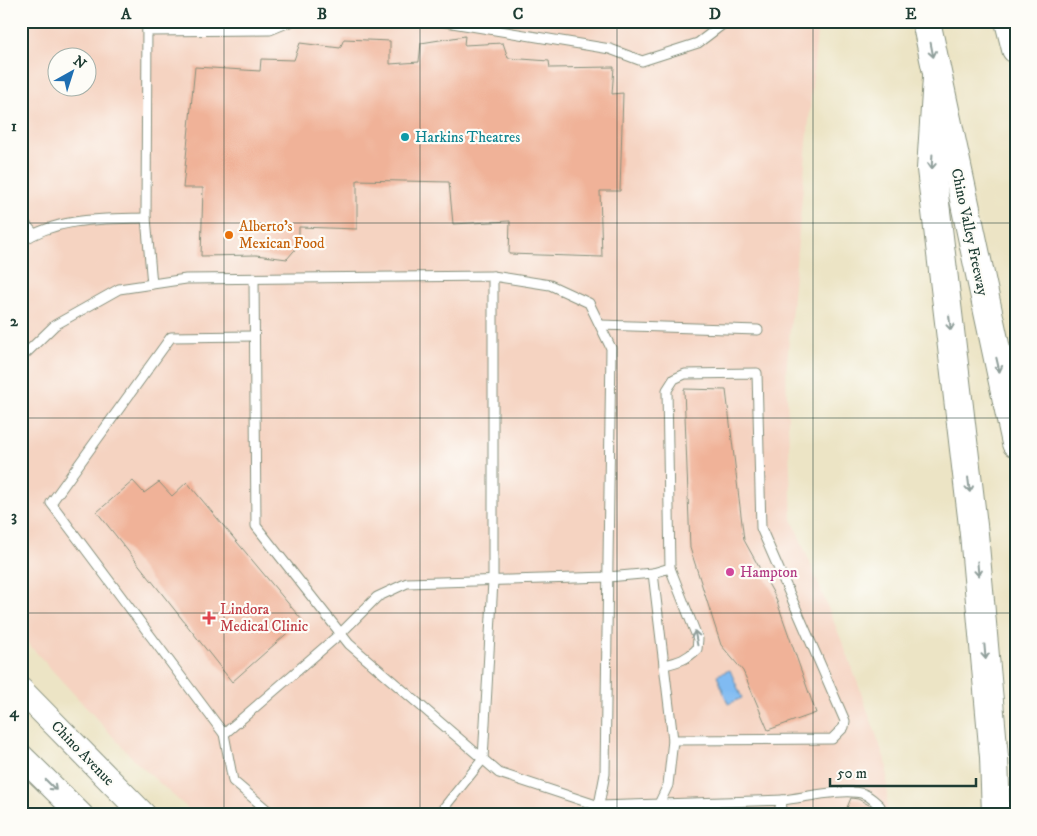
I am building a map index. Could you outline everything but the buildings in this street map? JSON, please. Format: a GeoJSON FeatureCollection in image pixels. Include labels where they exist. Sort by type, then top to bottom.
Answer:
{"type":"FeatureCollection","features":[{"type":"Feature","properties":{"kind":"highway","name":"Chino Valley Freeway"},"geometry":{"type":"LineString","coordinates":[[926,21],[1016,443]]}},
{"type":"Feature","properties":{"kind":"highway"},"geometry":{"type":"LineString","coordinates":[[1009,21],[1016,49]]}},
{"type":"Feature","properties":{"kind":"highway"},"geometry":{"type":"LineString","coordinates":[[937,78],[932,169],[974,534],[994,757],[996,815]]}},
{"type":"Feature","properties":{"kind":"main road","name":"Chino Avenue"},"geometry":{"type":"LineString","coordinates":[[21,690],[144,815]]}},
{"type":"Feature","properties":{"kind":"main road"},"geometry":{"type":"LineString","coordinates":[[21,756],[81,815]]}},
{"type":"Feature","properties":{"kind":"lane"},"geometry":{"type":"LineString","coordinates":[[147,21],[146,218],[152,284]]}},
{"type":"Feature","properties":{"kind":"lane"},"geometry":{"type":"LineString","coordinates":[[147,31],[270,30],[292,21]]}},
{"type":"Feature","properties":{"kind":"lane"},"geometry":{"type":"LineString","coordinates":[[440,21],[610,49],[642,62],[698,43],[727,21]]}},
{"type":"Feature","properties":{"kind":"lane"},"geometry":{"type":"LineString","coordinates":[[21,218],[34,234]]}},
{"type":"Feature","properties":{"kind":"lane"},"geometry":{"type":"LineString","coordinates":[[21,242],[34,234],[86,219],[146,218]]}},
{"type":"Feature","properties":{"kind":"lane"},"geometry":{"type":"LineString","coordinates":[[21,358],[55,324],[119,288],[186,279],[493,276],[550,285],[589,303],[611,348],[606,774],[598,810]]}},
{"type":"Feature","properties":{"kind":"lane"},"geometry":{"type":"LineString","coordinates":[[438,815],[483,759],[493,581],[493,276]]}},
{"type":"Feature","properties":{"kind":"lane"},"geometry":{"type":"LineString","coordinates":[[254,278],[256,526],[349,644],[499,772],[598,810],[659,804],[782,800],[834,791],[864,794],[880,806],[879,815]]}},
{"type":"Feature","properties":{"kind":"lane"},"geometry":{"type":"LineString","coordinates":[[600,325],[758,330]]}},
{"type":"Feature","properties":{"kind":"lane"},"geometry":{"type":"LineString","coordinates":[[254,336],[171,338],[51,503],[224,734],[233,781],[273,815]]}},
{"type":"Feature","properties":{"kind":"lane"},"geometry":{"type":"LineString","coordinates":[[664,665],[680,662],[690,657],[697,649],[698,639],[670,568],[667,390],[674,379],[685,374],[757,373],[761,528],[845,721],[844,727],[832,739],[673,740]]}},
{"type":"Feature","properties":{"kind":"lane"},"geometry":{"type":"LineString","coordinates":[[224,734],[341,633],[377,597],[407,583],[608,577],[653,573],[670,568]]}},
{"type":"Feature","properties":{"kind":"lane"},"geometry":{"type":"LineString","coordinates":[[653,573],[673,740],[668,785],[659,804]]}},
{"type":"Feature","properties":{"kind":"lane"},"geometry":{"type":"LineString","coordinates":[[777,815],[782,800]]}},
{"type":"Feature","properties":{"kind":"shaded area"},"geometry":{"type":"Polygon","coordinates":[[[21,21],[818,21],[786,374],[792,519],[849,659],[887,765],[887,815],[195,815],[136,762],[21,636],[21,21]]]}},
{"type":"Feature","properties":{"kind":"water"},"geometry":{"type":"Polygon","coordinates":[[[730,670],[742,698],[728,704],[717,675],[730,670]]]}},
{"type":"Feature","properties":{"kind":"place","name":"Harkins Theatres"},"geometry":{"type":"Point","coordinates":[405,137]}},
{"type":"Feature","properties":{"kind":"place","name":"Alberto's Mexican Food"},"geometry":{"type":"Point","coordinates":[229,235]}},
{"type":"Feature","properties":{"kind":"place","name":"Hampton"},"geometry":{"type":"Point","coordinates":[730,572]}},
{"type":"Feature","properties":{"kind":"place","name":"Lindora Medical Clinic"},"geometry":{"type":"Point","coordinates":[209,618]}}]}
